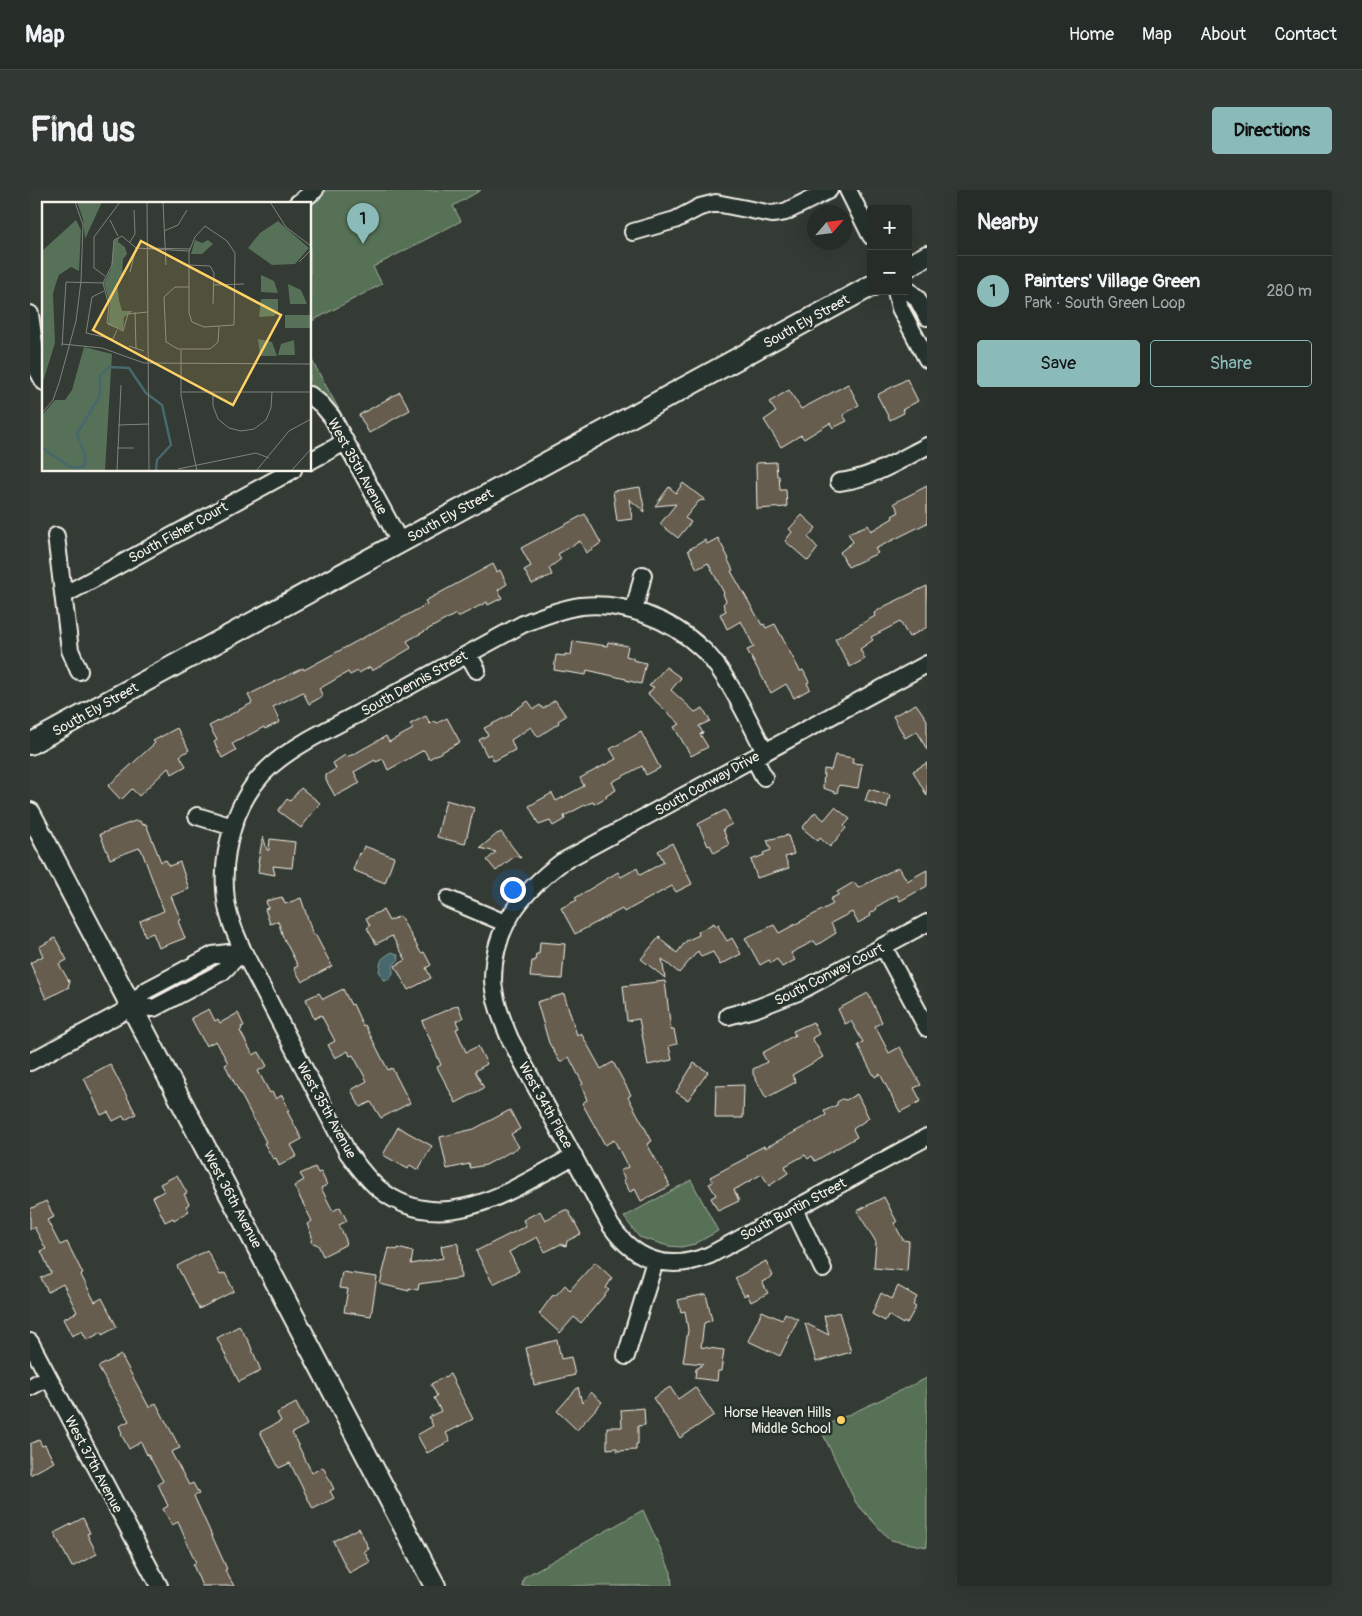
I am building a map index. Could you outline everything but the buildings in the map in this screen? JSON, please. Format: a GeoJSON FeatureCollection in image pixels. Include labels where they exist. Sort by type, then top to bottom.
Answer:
{"type":"FeatureCollection","features":[{"type":"Feature","properties":{"kind":"street"},"geometry":{"type":"LineString","coordinates":[[300,202],[315,190]]}},
{"type":"Feature","properties":{"kind":"street"},"geometry":{"type":"LineString","coordinates":[[634,232],[675,220],[716,202],[772,214],[785,212],[829,190]]}},
{"type":"Feature","properties":{"kind":"street"},"geometry":{"type":"LineString","coordinates":[[848,190],[867,228]]}},
{"type":"Feature","properties":{"kind":"street"},"geometry":{"type":"LineString","coordinates":[[912,264],[927,256]]}},
{"type":"Feature","properties":{"kind":"street","name":"South Ely Street"},"geometry":{"type":"LineString","coordinates":[[30,744],[867,288]]}},
{"type":"Feature","properties":{"kind":"street"},"geometry":{"type":"LineString","coordinates":[[912,294],[917,298],[927,317]]}},
{"type":"Feature","properties":{"kind":"street"},"geometry":{"type":"LineString","coordinates":[[897,295],[900,308],[927,358]]}},
{"type":"Feature","properties":{"kind":"street"},"geometry":{"type":"LineString","coordinates":[[30,314],[38,372],[42,379]]}},
{"type":"Feature","properties":{"kind":"street","name":"West 35th Avenue"},"geometry":{"type":"LineString","coordinates":[[311,396],[332,417],[400,542]]}},
{"type":"Feature","properties":{"kind":"street"},"geometry":{"type":"LineString","coordinates":[[311,460],[345,442]]}},
{"type":"Feature","properties":{"kind":"street"},"geometry":{"type":"LineString","coordinates":[[839,482],[856,480],[875,473],[927,446]]}},
{"type":"Feature","properties":{"kind":"street","name":"South Fisher Court"},"geometry":{"type":"LineString","coordinates":[[64,595],[291,471]]}},
{"type":"Feature","properties":{"kind":"street"},"geometry":{"type":"LineString","coordinates":[[56,536],[70,650],[79,671]]}},
{"type":"Feature","properties":{"kind":"street"},"geometry":{"type":"LineString","coordinates":[[634,611],[643,575]]}},
{"type":"Feature","properties":{"kind":"street","name":"South Dennis Street"},"geometry":{"type":"LineString","coordinates":[[233,827],[251,790],[272,766],[287,754],[523,624],[559,611],[583,606],[634,611],[655,618],[672,627],[702,648],[729,686],[760,755],[764,777]]}},
{"type":"Feature","properties":{"kind":"street"},"geometry":{"type":"LineString","coordinates":[[468,654],[477,670]]}},
{"type":"Feature","properties":{"kind":"street","name":"South Conway Drive"},"geometry":{"type":"LineString","coordinates":[[505,924],[518,902],[542,877],[562,862],[927,664]]}},
{"type":"Feature","properties":{"kind":"street","name":"West 36th Avenue"},"geometry":{"type":"LineString","coordinates":[[30,813],[435,1586]]}},
{"type":"Feature","properties":{"kind":"street"},"geometry":{"type":"LineString","coordinates":[[197,816],[233,827]]}},
{"type":"Feature","properties":{"kind":"street","name":"West 35th Avenue"},"geometry":{"type":"LineString","coordinates":[[233,827],[224,876],[234,930],[242,951],[348,1153],[364,1175],[395,1200],[411,1207],[430,1211],[458,1209],[496,1198],[574,1156]]}},
{"type":"Feature","properties":{"kind":"street"},"geometry":{"type":"LineString","coordinates":[[448,899],[505,924]]}},
{"type":"Feature","properties":{"kind":"street","name":"South Conway Court"},"geometry":{"type":"LineString","coordinates":[[728,1016],[757,1008],[798,992],[927,923]]}},
{"type":"Feature","properties":{"kind":"street","name":"West 34th Place"},"geometry":{"type":"LineString","coordinates":[[505,924],[495,960],[493,981],[502,1018],[510,1039],[620,1238],[635,1252],[655,1261]]}},
{"type":"Feature","properties":{"kind":"street"},"geometry":{"type":"LineString","coordinates":[[883,946],[927,1028]]}},
{"type":"Feature","properties":{"kind":"street"},"geometry":{"type":"LineString","coordinates":[[30,1062],[132,1008],[154,1008],[222,972],[242,951]]}},
{"type":"Feature","properties":{"kind":"street","name":"South Buntin Street"},"geometry":{"type":"LineString","coordinates":[[655,1261],[670,1263],[696,1261],[927,1137]]}},
{"type":"Feature","properties":{"kind":"street"},"geometry":{"type":"LineString","coordinates":[[794,1209],[823,1268]]}},
{"type":"Feature","properties":{"kind":"street"},"geometry":{"type":"LineString","coordinates":[[626,1356],[655,1261]]}},
{"type":"Feature","properties":{"kind":"street","name":"West 37th Avenue"},"geometry":{"type":"LineString","coordinates":[[30,1342],[159,1586]]}},
{"type":"Feature","properties":{"kind":"street"},"geometry":{"type":"LineString","coordinates":[[30,1387],[48,1377]]}},
{"type":"Feature","properties":{"kind":"green space"},"geometry":{"type":"Polygon","coordinates":[[[327,190],[481,190],[453,206],[461,221],[373,267],[382,284],[311,321],[311,204],[327,190]]]}},
{"type":"Feature","properties":{"kind":"green space"},"geometry":{"type":"Polygon","coordinates":[[[311,359],[342,415],[325,396],[311,388],[311,359]]]}},
{"type":"Feature","properties":{"kind":"green space"},"geometry":{"type":"Polygon","coordinates":[[[691,1180],[718,1231],[695,1244],[681,1247],[668,1246],[639,1237],[624,1217],[691,1180]]]}},
{"type":"Feature","properties":{"kind":"green space"},"geometry":{"type":"Polygon","coordinates":[[[927,1378],[927,1547],[890,1540],[856,1503],[820,1428],[927,1378]]]}},
{"type":"Feature","properties":{"kind":"green space"},"geometry":{"type":"Polygon","coordinates":[[[643,1510],[671,1572],[672,1586],[522,1586],[524,1577],[643,1510]]]}},
{"type":"Feature","properties":{"kind":"water"},"geometry":{"type":"Polygon","coordinates":[[[392,952],[397,954],[399,959],[393,966],[393,973],[390,979],[384,980],[379,971],[381,961],[392,952]]]}},
{"type":"Feature","properties":{"kind":"place","name":"Painters' Village Green"},"geometry":{"type":"Point","coordinates":[363,244]}},
{"type":"Feature","properties":{"kind":"place","name":"Horse Heaven Hills Middle School"},"geometry":{"type":"Point","coordinates":[841,1420]}}]}
